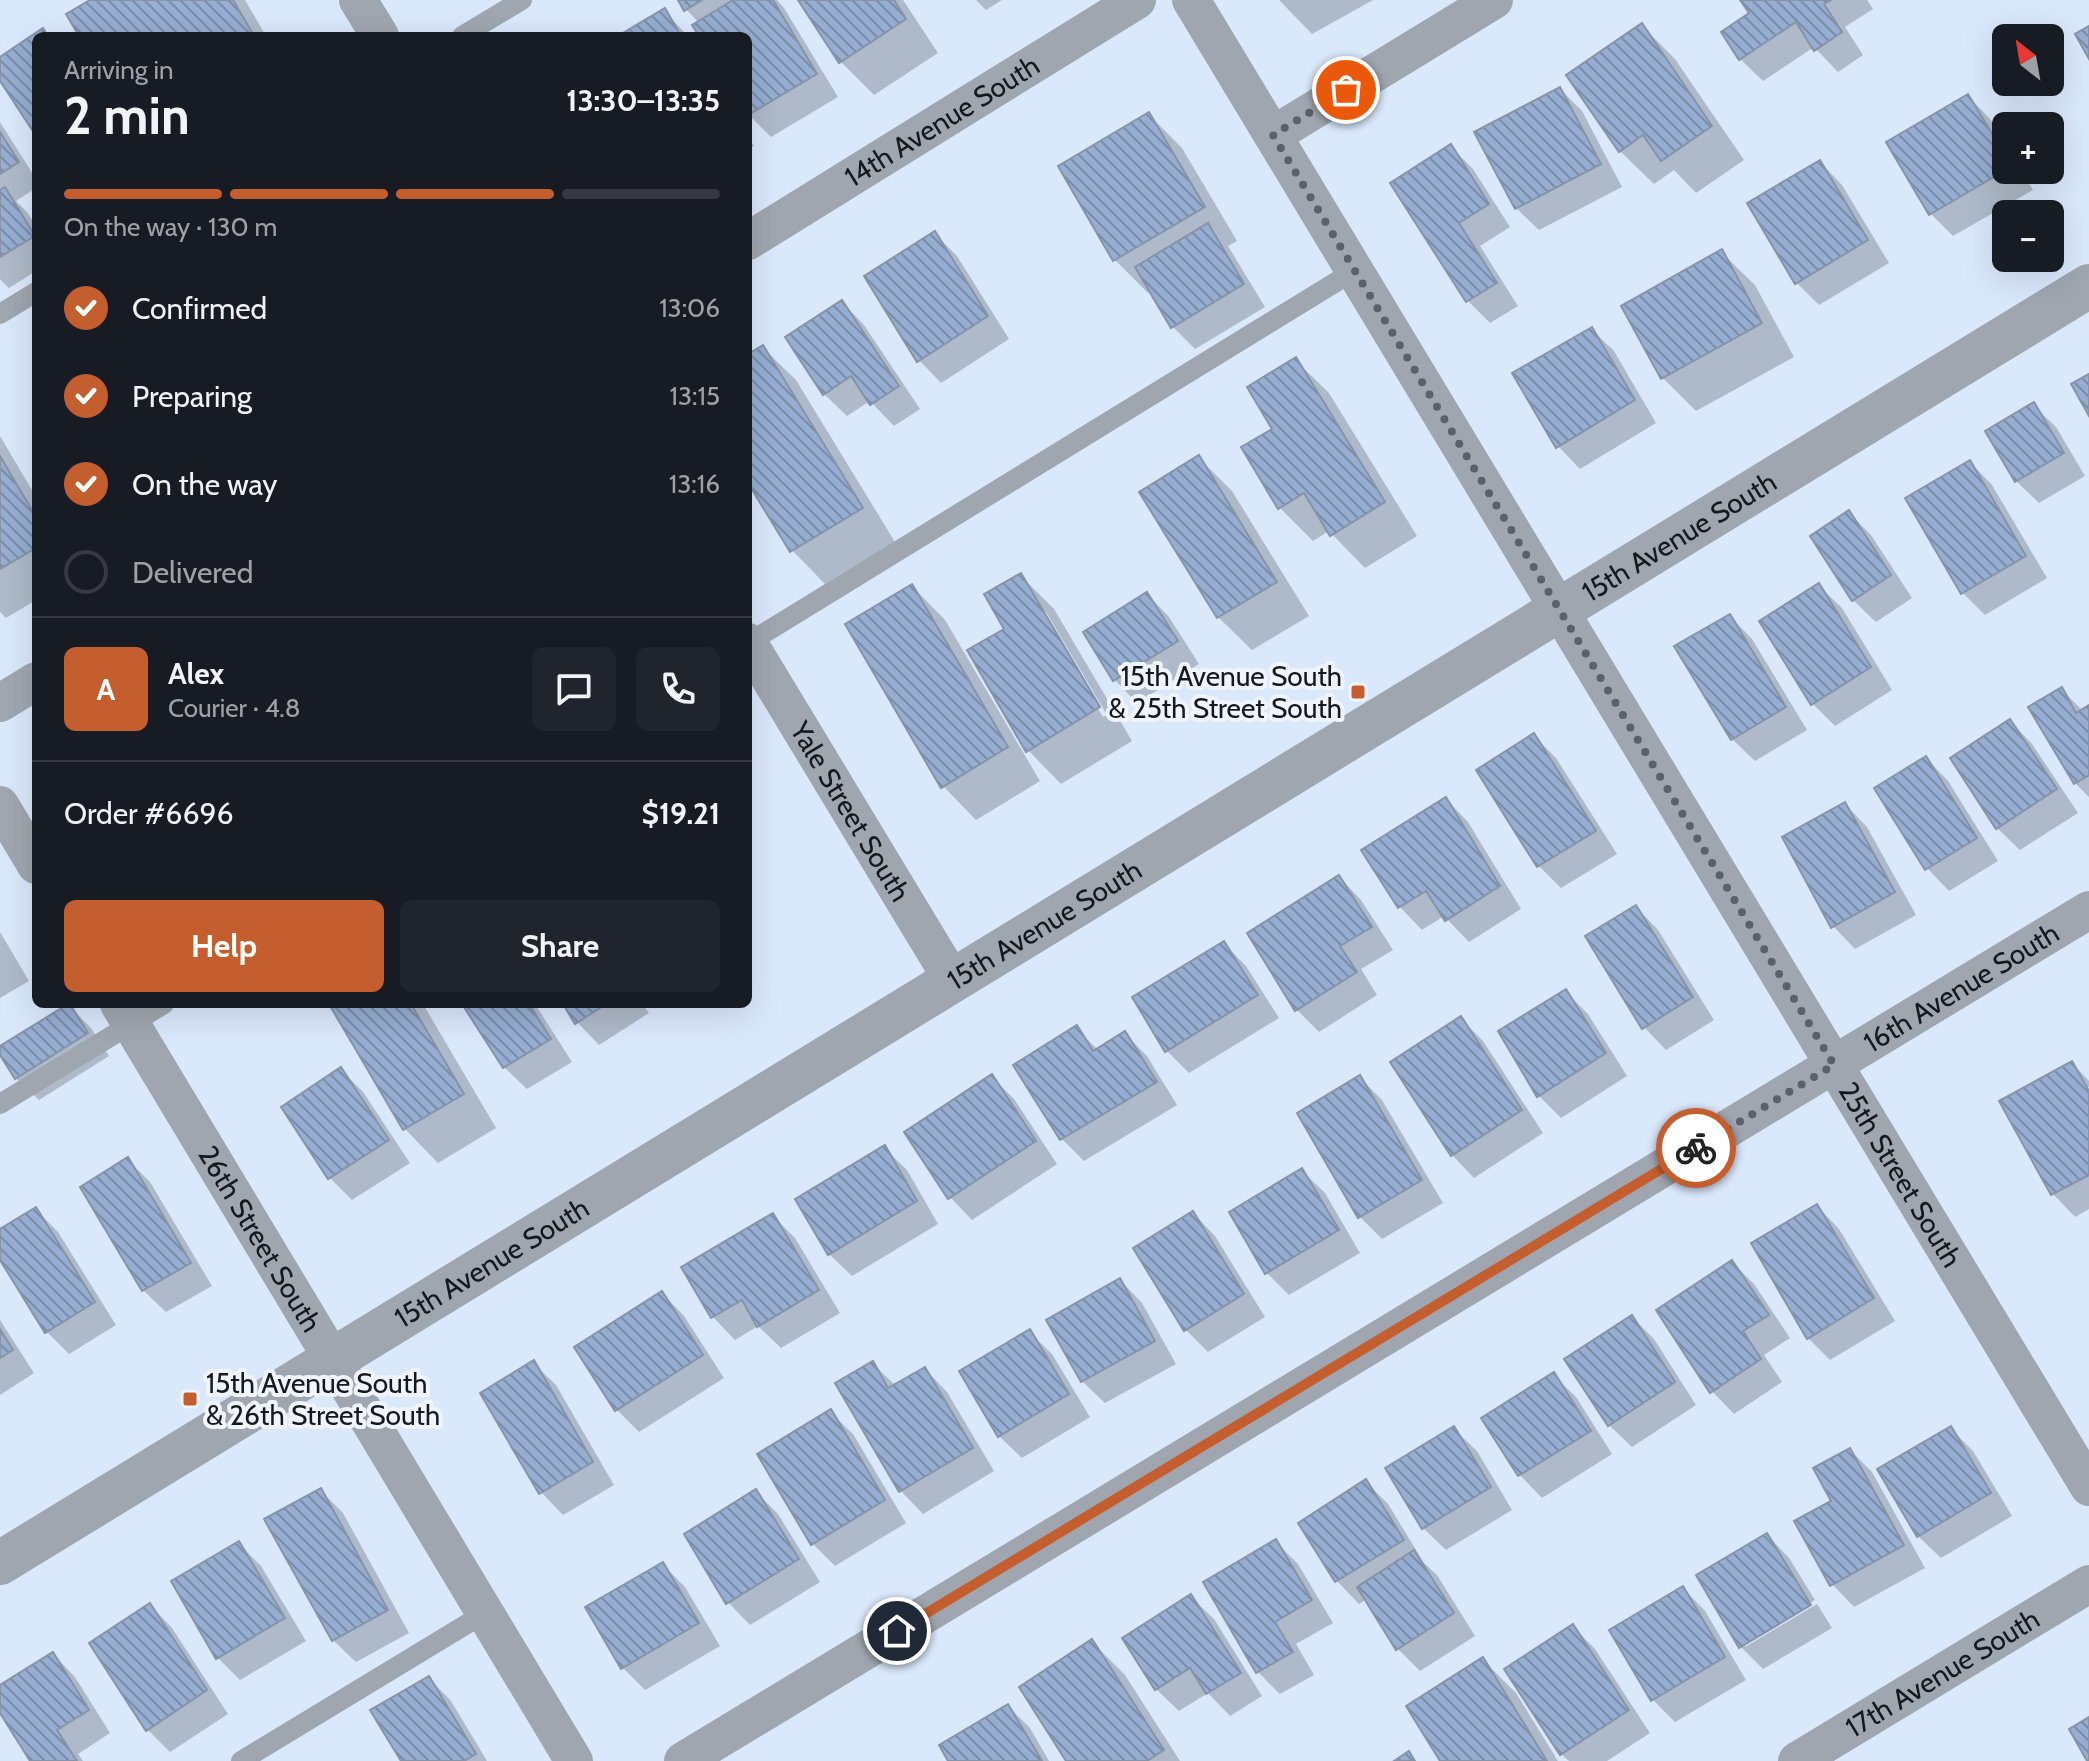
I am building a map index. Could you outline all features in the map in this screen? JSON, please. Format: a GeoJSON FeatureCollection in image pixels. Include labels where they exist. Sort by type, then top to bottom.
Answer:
{"type":"FeatureCollection","features":[{"type":"Feature","properties":{"kind":"street"},"geometry":{"type":"LineString","coordinates":[[358,0],[378,32]]}},
{"type":"Feature","properties":{"kind":"street","name":"14th Avenue South"},"geometry":{"type":"LineString","coordinates":[[752,239],[1137,0]]}},
{"type":"Feature","properties":{"kind":"street","name":"25th Street South"},"geometry":{"type":"LineString","coordinates":[[1191,0],[2089,1487]]}},
{"type":"Feature","properties":{"kind":"street"},"geometry":{"type":"LineString","coordinates":[[1273,135],[1494,0]]}},
{"type":"Feature","properties":{"kind":"street","name":"15th Avenue South"},"geometry":{"type":"LineString","coordinates":[[0,1563],[2089,286]]}},
{"type":"Feature","properties":{"kind":"street","name":"Yale Street South"},"geometry":{"type":"LineString","coordinates":[[752,649],[953,981]]}},
{"type":"Feature","properties":{"kind":"street"},"geometry":{"type":"LineString","coordinates":[[0,703],[32,683]]}},
{"type":"Feature","properties":{"kind":"street"},"geometry":{"type":"LineString","coordinates":[[0,805],[32,858]]}},
{"type":"Feature","properties":{"kind":"street","name":"16th Avenue South"},"geometry":{"type":"LineString","coordinates":[[683,1761],[2089,910]]}},
{"type":"Feature","properties":{"kind":"street","name":"26th Street South"},"geometry":{"type":"LineString","coordinates":[[126,1014],[574,1761]]}},
{"type":"Feature","properties":{"kind":"street","name":"17th Avenue South"},"geometry":{"type":"LineString","coordinates":[[1797,1761],[2089,1584]]}},
{"type":"Feature","properties":{"kind":"lane"},"geometry":{"type":"LineString","coordinates":[[469,32],[522,0]]}},
{"type":"Feature","properties":{"kind":"lane"},"geometry":{"type":"LineString","coordinates":[[752,640],[1354,271]]}},
{"type":"Feature","properties":{"kind":"lane"},"geometry":{"type":"LineString","coordinates":[[0,314],[32,294]]}},
{"type":"Feature","properties":{"kind":"lane"},"geometry":{"type":"LineString","coordinates":[[0,1104],[126,1014],[149,1008]]}},
{"type":"Feature","properties":{"kind":"lane"},"geometry":{"type":"LineString","coordinates":[[241,1761],[485,1613]]}},
{"type":"Feature","properties":{"kind":"building"},"geometry":{"type":"Polygon","coordinates":[[[90,0],[233,0],[252,32],[77,32],[66,14],[90,0]]]}},
{"type":"Feature","properties":{"kind":"building"},"geometry":{"type":"Polygon","coordinates":[[[678,0],[702,0],[684,11],[678,0]]]}},
{"type":"Feature","properties":{"kind":"building"},"geometry":{"type":"Polygon","coordinates":[[[733,0],[773,0],[817,74],[752,113],[752,32],[696,32],[692,25],[733,0]]]}},
{"type":"Feature","properties":{"kind":"building"},"geometry":{"type":"Polygon","coordinates":[[[798,0],[894,0],[906,19],[839,63],[798,0]]]}},
{"type":"Feature","properties":{"kind":"building"},"geometry":{"type":"Polygon","coordinates":[[[1740,0],[1831,0],[1824,4],[1842,32],[1814,51],[1796,22],[1739,60],[1721,32],[1749,13],[1740,0]]]}},
{"type":"Feature","properties":{"kind":"building"},"geometry":{"type":"Polygon","coordinates":[[[665,8],[679,32],[625,32],[665,8]]]}},
{"type":"Feature","properties":{"kind":"building"},"geometry":{"type":"Polygon","coordinates":[[[1642,23],[1712,126],[1661,161],[1643,135],[1619,152],[1566,75],[1642,23]]]}},
{"type":"Feature","properties":{"kind":"building"},"geometry":{"type":"Polygon","coordinates":[[[2089,26],[2089,59],[2075,34],[2089,26]]]}},
{"type":"Feature","properties":{"kind":"building"},"geometry":{"type":"Polygon","coordinates":[[[32,35],[32,130],[0,81],[0,57],[32,35]]]}},
{"type":"Feature","properties":{"kind":"building"},"geometry":{"type":"Polygon","coordinates":[[[1560,87],[1601,164],[1515,209],[1474,132],[1560,87]]]}},
{"type":"Feature","properties":{"kind":"building"},"geometry":{"type":"Polygon","coordinates":[[[1968,94],[1992,134],[1992,178],[1929,215],[1886,142],[1968,94]]]}},
{"type":"Feature","properties":{"kind":"building"},"geometry":{"type":"Polygon","coordinates":[[[1149,112],[1205,207],[1113,261],[1058,166],[1149,112]]]}},
{"type":"Feature","properties":{"kind":"building"},"geometry":{"type":"Polygon","coordinates":[[[0,132],[19,162],[0,174],[0,132]]]}},
{"type":"Feature","properties":{"kind":"building"},"geometry":{"type":"Polygon","coordinates":[[[1451,144],[1489,204],[1459,223],[1497,283],[1466,302],[1390,183],[1451,144]]]}},
{"type":"Feature","properties":{"kind":"building"},"geometry":{"type":"Polygon","coordinates":[[[1820,160],[1868,240],[1795,284],[1747,203],[1820,160]]]}},
{"type":"Feature","properties":{"kind":"building"},"geometry":{"type":"Polygon","coordinates":[[[5,187],[32,231],[32,238],[0,257],[0,190],[5,187]]]}},
{"type":"Feature","properties":{"kind":"building"},"geometry":{"type":"Polygon","coordinates":[[[1208,223],[1244,284],[1171,328],[1135,267],[1208,223]]]}},
{"type":"Feature","properties":{"kind":"building"},"geometry":{"type":"Polygon","coordinates":[[[935,231],[988,316],[917,362],[864,276],[935,231]]]}},
{"type":"Feature","properties":{"kind":"building"},"geometry":{"type":"Polygon","coordinates":[[[1722,249],[1762,323],[1661,379],[1621,306],[1722,249]]]}},
{"type":"Feature","properties":{"kind":"building"},"geometry":{"type":"Polygon","coordinates":[[[842,300],[899,386],[870,405],[851,376],[823,395],[785,337],[842,300]]]}},
{"type":"Feature","properties":{"kind":"building"},"geometry":{"type":"Polygon","coordinates":[[[1592,327],[1635,400],[1556,448],[1512,373],[1592,327]]]}},
{"type":"Feature","properties":{"kind":"building"},"geometry":{"type":"Polygon","coordinates":[[[763,345],[863,508],[790,552],[752,490],[752,352],[763,345]]]}},
{"type":"Feature","properties":{"kind":"building"},"geometry":{"type":"Polygon","coordinates":[[[1296,357],[1385,502],[1330,536],[1304,493],[1278,509],[1241,447],[1272,429],[1247,387],[1296,357]]]}},
{"type":"Feature","properties":{"kind":"building"},"geometry":{"type":"Polygon","coordinates":[[[2089,374],[2089,416],[2071,384],[2089,374]]]}},
{"type":"Feature","properties":{"kind":"building"},"geometry":{"type":"Polygon","coordinates":[[[2034,402],[2064,453],[2015,482],[1985,431],[2034,402]]]}},
{"type":"Feature","properties":{"kind":"building"},"geometry":{"type":"Polygon","coordinates":[[[1199,455],[1277,582],[1217,618],[1139,492],[1199,455]]]}},
{"type":"Feature","properties":{"kind":"building"},"geometry":{"type":"Polygon","coordinates":[[[0,456],[32,510],[32,550],[0,569],[0,456]]]}},
{"type":"Feature","properties":{"kind":"building"},"geometry":{"type":"Polygon","coordinates":[[[1970,460],[2026,556],[1961,594],[1905,498],[1970,460]]]}},
{"type":"Feature","properties":{"kind":"building"},"geometry":{"type":"Polygon","coordinates":[[[1849,510],[1891,575],[1852,601],[1810,536],[1849,510]]]}},
{"type":"Feature","properties":{"kind":"building"},"geometry":{"type":"Polygon","coordinates":[[[1021,573],[1100,707],[1026,752],[967,650],[1004,629],[984,594],[1021,573]]]}},
{"type":"Feature","properties":{"kind":"building"},"geometry":{"type":"Polygon","coordinates":[[[1819,583],[1871,667],[1811,705],[1759,621],[1819,583]]]}},
{"type":"Feature","properties":{"kind":"building"},"geometry":{"type":"Polygon","coordinates":[[[912,584],[1008,747],[941,788],[845,624],[912,584]]]}},
{"type":"Feature","properties":{"kind":"building"},"geometry":{"type":"Polygon","coordinates":[[[1147,592],[1178,641],[1113,681],[1083,632],[1147,592]]]}},
{"type":"Feature","properties":{"kind":"building"},"geometry":{"type":"Polygon","coordinates":[[[1730,614],[1786,707],[1731,740],[1674,646],[1730,614]]]}},
{"type":"Feature","properties":{"kind":"building"},"geometry":{"type":"Polygon","coordinates":[[[2062,687],[2076,713],[2089,705],[2089,775],[2074,784],[2028,707],[2062,687]]]}},
{"type":"Feature","properties":{"kind":"building"},"geometry":{"type":"Polygon","coordinates":[[[2010,719],[2057,789],[1996,829],[1950,758],[2010,719]]]}},
{"type":"Feature","properties":{"kind":"building"},"geometry":{"type":"Polygon","coordinates":[[[1534,733],[1596,831],[1537,867],[1476,770],[1534,733]]]}},
{"type":"Feature","properties":{"kind":"building"},"geometry":{"type":"Polygon","coordinates":[[[1926,756],[1977,838],[1925,870],[1874,788],[1926,756]]]}},
{"type":"Feature","properties":{"kind":"building"},"geometry":{"type":"Polygon","coordinates":[[[1446,797],[1500,886],[1445,921],[1426,891],[1398,908],[1361,850],[1446,797]]]}},
{"type":"Feature","properties":{"kind":"building"},"geometry":{"type":"Polygon","coordinates":[[[1845,802],[1895,892],[1831,928],[1782,837],[1845,802]]]}},
{"type":"Feature","properties":{"kind":"building"},"geometry":{"type":"Polygon","coordinates":[[[1339,875],[1372,927],[1340,946],[1357,972],[1295,1011],[1247,933],[1339,875]]]}},
{"type":"Feature","properties":{"kind":"building"},"geometry":{"type":"Polygon","coordinates":[[[1636,905],[1693,997],[1642,1029],[1585,936],[1636,905]]]}},
{"type":"Feature","properties":{"kind":"building"},"geometry":{"type":"Polygon","coordinates":[[[1224,941],[1258,995],[1165,1052],[1132,997],[1224,941]]]}},
{"type":"Feature","properties":{"kind":"building"},"geometry":{"type":"Polygon","coordinates":[[[1566,989],[1606,1053],[1537,1097],[1498,1031],[1566,989]]]}},
{"type":"Feature","properties":{"kind":"building"},"geometry":{"type":"Polygon","coordinates":[[[62,1008],[72,1008],[88,1033],[15,1079],[0,1055],[0,1046],[62,1008]]]}},
{"type":"Feature","properties":{"kind":"building"},"geometry":{"type":"Polygon","coordinates":[[[331,1008],[413,1008],[464,1094],[403,1130],[331,1008]]]}},
{"type":"Feature","properties":{"kind":"building"},"geometry":{"type":"Polygon","coordinates":[[[465,1008],[532,1008],[551,1039],[503,1068],[465,1008]]]}},
{"type":"Feature","properties":{"kind":"building"},"geometry":{"type":"Polygon","coordinates":[[[565,1008],[600,1008],[575,1024],[565,1008]]]}},
{"type":"Feature","properties":{"kind":"building"},"geometry":{"type":"Polygon","coordinates":[[[1461,1016],[1522,1110],[1451,1156],[1390,1062],[1461,1016]]]}},
{"type":"Feature","properties":{"kind":"building"},"geometry":{"type":"Polygon","coordinates":[[[1077,1025],[1093,1051],[1125,1031],[1157,1082],[1060,1140],[1013,1065],[1077,1025]]]}},
{"type":"Feature","properties":{"kind":"building"},"geometry":{"type":"Polygon","coordinates":[[[2072,1061],[2089,1091],[2089,1175],[2051,1195],[1999,1101],[2072,1061]]]}},
{"type":"Feature","properties":{"kind":"building"},"geometry":{"type":"Polygon","coordinates":[[[341,1067],[389,1140],[328,1179],[281,1107],[341,1067]]]}},
{"type":"Feature","properties":{"kind":"building"},"geometry":{"type":"Polygon","coordinates":[[[992,1074],[1036,1141],[948,1199],[904,1132],[992,1074]]]}},
{"type":"Feature","properties":{"kind":"building"},"geometry":{"type":"Polygon","coordinates":[[[1360,1075],[1422,1180],[1358,1218],[1297,1113],[1360,1075]]]}},
{"type":"Feature","properties":{"kind":"building"},"geometry":{"type":"Polygon","coordinates":[[[885,1145],[917,1201],[828,1255],[795,1199],[885,1145]]]}},
{"type":"Feature","properties":{"kind":"building"},"geometry":{"type":"Polygon","coordinates":[[[128,1157],[191,1263],[142,1291],[80,1187],[128,1157]]]}},
{"type":"Feature","properties":{"kind":"building"},"geometry":{"type":"Polygon","coordinates":[[[1302,1168],[1339,1230],[1265,1274],[1229,1212],[1302,1168]]]}},
{"type":"Feature","properties":{"kind":"building"},"geometry":{"type":"Polygon","coordinates":[[[1817,1204],[1874,1298],[1807,1339],[1751,1243],[1817,1204]]]}},
{"type":"Feature","properties":{"kind":"building"},"geometry":{"type":"Polygon","coordinates":[[[36,1207],[95,1302],[45,1333],[0,1260],[0,1229],[36,1207]]]}},
{"type":"Feature","properties":{"kind":"building"},"geometry":{"type":"Polygon","coordinates":[[[1193,1211],[1244,1294],[1184,1331],[1133,1248],[1193,1211]]]}},
{"type":"Feature","properties":{"kind":"building"},"geometry":{"type":"Polygon","coordinates":[[[773,1213],[819,1290],[757,1327],[742,1300],[711,1318],[681,1267],[773,1213]]]}},
{"type":"Feature","properties":{"kind":"building"},"geometry":{"type":"Polygon","coordinates":[[[1732,1260],[1769,1315],[1743,1331],[1761,1359],[1710,1393],[1656,1310],[1732,1260]]]}},
{"type":"Feature","properties":{"kind":"building"},"geometry":{"type":"Polygon","coordinates":[[[1120,1278],[1155,1341],[1081,1382],[1046,1320],[1120,1278]]]}},
{"type":"Feature","properties":{"kind":"building"},"geometry":{"type":"Polygon","coordinates":[[[662,1291],[703,1355],[615,1411],[574,1347],[662,1291]]]}},
{"type":"Feature","properties":{"kind":"building"},"geometry":{"type":"Polygon","coordinates":[[[1632,1315],[1675,1382],[1608,1426],[1564,1359],[1632,1315]]]}},
{"type":"Feature","properties":{"kind":"building"},"geometry":{"type":"Polygon","coordinates":[[[0,1329],[13,1350],[0,1358],[0,1329]]]}},
{"type":"Feature","properties":{"kind":"building"},"geometry":{"type":"Polygon","coordinates":[[[1030,1329],[1069,1394],[998,1437],[959,1371],[1030,1329]]]}},
{"type":"Feature","properties":{"kind":"building"},"geometry":{"type":"Polygon","coordinates":[[[534,1360],[593,1462],[539,1494],[480,1393],[534,1360]]]}},
{"type":"Feature","properties":{"kind":"building"},"geometry":{"type":"Polygon","coordinates":[[[873,1361],[888,1388],[925,1367],[973,1448],[899,1492],[835,1383],[873,1361]]]}},
{"type":"Feature","properties":{"kind":"building"},"geometry":{"type":"Polygon","coordinates":[[[1554,1372],[1591,1431],[1518,1476],[1481,1418],[1554,1372]]]}},
{"type":"Feature","properties":{"kind":"building"},"geometry":{"type":"Polygon","coordinates":[[[831,1409],[885,1500],[811,1545],[757,1454],[831,1409]]]}},
{"type":"Feature","properties":{"kind":"building"},"geometry":{"type":"Polygon","coordinates":[[[1454,1426],[1491,1487],[1422,1529],[1385,1468],[1454,1426]]]}},
{"type":"Feature","properties":{"kind":"building"},"geometry":{"type":"Polygon","coordinates":[[[1951,1426],[1991,1493],[1917,1537],[1877,1469],[1951,1426]]]}},
{"type":"Feature","properties":{"kind":"building"},"geometry":{"type":"Polygon","coordinates":[[[1850,1448],[1904,1545],[1830,1586],[1794,1521],[1831,1501],[1813,1468],[1850,1448]]]}},
{"type":"Feature","properties":{"kind":"building"},"geometry":{"type":"Polygon","coordinates":[[[1366,1479],[1404,1540],[1335,1582],[1298,1523],[1366,1479]]]}},
{"type":"Feature","properties":{"kind":"building"},"geometry":{"type":"Polygon","coordinates":[[[321,1488],[388,1610],[332,1641],[264,1519],[321,1488]]]}},
{"type":"Feature","properties":{"kind":"building"},"geometry":{"type":"Polygon","coordinates":[[[756,1489],[799,1559],[726,1604],[684,1534],[756,1489]]]}},
{"type":"Feature","properties":{"kind":"building"},"geometry":{"type":"Polygon","coordinates":[[[1767,1533],[1811,1605],[1739,1648],[1696,1575],[1767,1533]]]}},
{"type":"Feature","properties":{"kind":"building"},"geometry":{"type":"Polygon","coordinates":[[[1276,1539],[1312,1600],[1275,1622],[1293,1652],[1256,1673],[1203,1582],[1276,1539]]]}},
{"type":"Feature","properties":{"kind":"building"},"geometry":{"type":"Polygon","coordinates":[[[239,1541],[285,1618],[216,1659],[171,1581],[239,1541]]]}},
{"type":"Feature","properties":{"kind":"building"},"geometry":{"type":"Polygon","coordinates":[[[1414,1550],[1454,1613],[1396,1650],[1357,1587],[1414,1550]]]}},
{"type":"Feature","properties":{"kind":"building"},"geometry":{"type":"Polygon","coordinates":[[[663,1562],[699,1623],[621,1669],[585,1607],[663,1562]]]}},
{"type":"Feature","properties":{"kind":"building"},"geometry":{"type":"Polygon","coordinates":[[[1683,1586],[1725,1657],[1651,1701],[1609,1630],[1683,1586]]]}},
{"type":"Feature","properties":{"kind":"building"},"geometry":{"type":"Polygon","coordinates":[[[1191,1594],[1241,1673],[1206,1694],[1190,1668],[1155,1690],[1122,1638],[1191,1594]]]}},
{"type":"Feature","properties":{"kind":"building"},"geometry":{"type":"Polygon","coordinates":[[[150,1603],[207,1690],[146,1731],[89,1643],[150,1603]]]}},
{"type":"Feature","properties":{"kind":"building"},"geometry":{"type":"Polygon","coordinates":[[[1573,1624],[1629,1710],[1560,1755],[1504,1669],[1573,1624]]]}},
{"type":"Feature","properties":{"kind":"building"},"geometry":{"type":"Polygon","coordinates":[[[1092,1639],[1164,1750],[1147,1761],[1066,1761],[1019,1687],[1092,1639]]]}},
{"type":"Feature","properties":{"kind":"building"},"geometry":{"type":"Polygon","coordinates":[[[53,1652],[89,1710],[57,1730],[77,1761],[30,1761],[0,1713],[0,1685],[53,1652]]]}},
{"type":"Feature","properties":{"kind":"building"},"geometry":{"type":"Polygon","coordinates":[[[1483,1657],[1547,1761],[1440,1761],[1406,1706],[1483,1657]]]}},
{"type":"Feature","properties":{"kind":"building"},"geometry":{"type":"Polygon","coordinates":[[[429,1676],[476,1754],[464,1761],[401,1761],[370,1710],[429,1676]]]}},
{"type":"Feature","properties":{"kind":"building"},"geometry":{"type":"Polygon","coordinates":[[[1008,1704],[1042,1761],[948,1761],[939,1745],[1008,1704]]]}},
{"type":"Feature","properties":{"kind":"building"},"geometry":{"type":"Polygon","coordinates":[[[2089,1717],[2089,1761],[2087,1761],[2069,1729],[2089,1717]]]}},
{"type":"Feature","properties":{"kind":"building"},"geometry":{"type":"Polygon","coordinates":[[[1409,1751],[1415,1761],[1394,1761],[1409,1751]]]}},
{"type":"Feature","properties":{"kind":"way so far"},"geometry":{"type":"LineString","coordinates":[[1346,90],[1273,135],[1834,1065],[1696,1148]]}},
{"type":"Feature","properties":{"kind":"place","name":"15th Avenue South & 25th Street South"},"geometry":{"type":"Point","coordinates":[1358,692]}},
{"type":"Feature","properties":{"kind":"place","name":"15th Avenue South & 26th Street South"},"geometry":{"type":"Point","coordinates":[190,1399]}},
{"type":"Feature","properties":{"kind":"route"},"geometry":{"type":"LineString","coordinates":[[897,1631],[1696,1148]]}}]}
